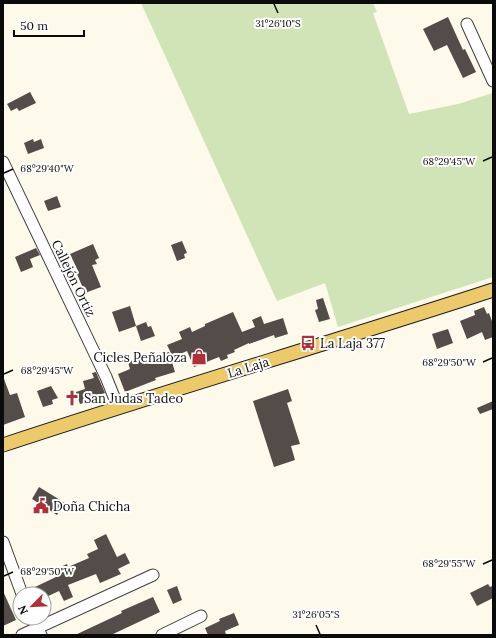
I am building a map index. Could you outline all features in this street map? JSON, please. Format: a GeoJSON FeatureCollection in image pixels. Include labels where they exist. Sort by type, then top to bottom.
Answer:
{"type":"FeatureCollection","features":[{"type":"Feature","properties":{"kind":"main road","name":"La Laja"},"geometry":{"type":"LineString","coordinates":[[3,445],[118,407],[306,350],[493,290]]}},
{"type":"Feature","properties":{"kind":"street"},"geometry":{"type":"LineString","coordinates":[[467,24],[493,82]]}},
{"type":"Feature","properties":{"kind":"street","name":"Callejón Ortiz"},"geometry":{"type":"LineString","coordinates":[[3,162],[106,377],[118,407]]}},
{"type":"Feature","properties":{"kind":"street"},"geometry":{"type":"LineString","coordinates":[[3,542],[19,586]]}},
{"type":"Feature","properties":{"kind":"street"},"geometry":{"type":"LineString","coordinates":[[22,635],[153,575]]}},
{"type":"Feature","properties":{"kind":"street"},"geometry":{"type":"LineString","coordinates":[[162,635],[202,616]]}},
{"type":"Feature","properties":{"kind":"green space"},"geometry":{"type":"Polygon","coordinates":[[[141,3],[373,3],[377,12],[373,13],[409,114],[458,104],[493,93],[493,277],[338,327],[325,283],[277,301],[141,3]]]}},
{"type":"Feature","properties":{"kind":"building"},"geometry":{"type":"Polygon","coordinates":[[[448,17],[463,50],[465,49],[476,72],[463,78],[447,45],[434,51],[423,29],[448,17]]]}},
{"type":"Feature","properties":{"kind":"building"},"geometry":{"type":"Polygon","coordinates":[[[30,92],[36,103],[19,111],[17,108],[11,111],[7,104],[30,92]]]}},
{"type":"Feature","properties":{"kind":"building"},"geometry":{"type":"Polygon","coordinates":[[[33,139],[34,142],[41,139],[44,148],[28,154],[24,143],[33,139]]]}},
{"type":"Feature","properties":{"kind":"building"},"geometry":{"type":"Polygon","coordinates":[[[57,196],[61,207],[48,211],[44,201],[57,196]]]}},
{"type":"Feature","properties":{"kind":"building"},"geometry":{"type":"Polygon","coordinates":[[[182,241],[187,253],[184,254],[185,258],[177,261],[171,245],[182,241]]]}},
{"type":"Feature","properties":{"kind":"building"},"geometry":{"type":"Polygon","coordinates":[[[93,244],[99,258],[95,260],[97,264],[92,265],[101,287],[85,293],[77,274],[79,273],[70,254],[93,244]]]}},
{"type":"Feature","properties":{"kind":"building"},"geometry":{"type":"Polygon","coordinates":[[[36,248],[40,255],[30,259],[33,267],[21,272],[15,257],[36,248]]]}},
{"type":"Feature","properties":{"kind":"building"},"geometry":{"type":"Polygon","coordinates":[[[323,298],[330,319],[319,322],[315,310],[318,309],[316,300],[323,298]]]}},
{"type":"Feature","properties":{"kind":"building"},"geometry":{"type":"Polygon","coordinates":[[[130,306],[136,326],[119,332],[112,312],[130,306]]]}},
{"type":"Feature","properties":{"kind":"building"},"geometry":{"type":"Polygon","coordinates":[[[484,307],[487,314],[489,313],[493,324],[493,337],[485,340],[482,332],[467,339],[460,321],[475,315],[474,311],[484,307]]]}},
{"type":"Feature","properties":{"kind":"building"},"geometry":{"type":"Polygon","coordinates":[[[233,312],[242,332],[255,327],[252,320],[261,316],[264,324],[283,318],[288,334],[275,338],[274,335],[249,343],[227,355],[228,358],[221,361],[219,357],[194,367],[187,351],[173,357],[167,345],[182,339],[179,332],[190,327],[192,332],[205,326],[205,324],[233,312]]]}},
{"type":"Feature","properties":{"kind":"building"},"geometry":{"type":"Polygon","coordinates":[[[146,322],[148,327],[151,326],[155,336],[141,341],[136,326],[146,322]]]}},
{"type":"Feature","properties":{"kind":"building"},"geometry":{"type":"Polygon","coordinates":[[[448,329],[453,343],[437,349],[432,334],[448,329]]]}},
{"type":"Feature","properties":{"kind":"building"},"geometry":{"type":"Polygon","coordinates":[[[169,352],[175,372],[155,378],[156,380],[125,392],[118,374],[130,369],[128,362],[144,356],[146,360],[169,352]]]}},
{"type":"Feature","properties":{"kind":"building"},"geometry":{"type":"Polygon","coordinates":[[[96,372],[105,393],[89,398],[90,401],[80,404],[76,392],[85,389],[83,381],[94,378],[92,373],[96,372]]]}},
{"type":"Feature","properties":{"kind":"building"},"geometry":{"type":"Polygon","coordinates":[[[3,379],[10,395],[17,393],[25,417],[3,425],[3,379]]]}},
{"type":"Feature","properties":{"kind":"building"},"geometry":{"type":"Polygon","coordinates":[[[51,386],[58,398],[52,400],[53,404],[43,407],[37,391],[51,386]]]}},
{"type":"Feature","properties":{"kind":"building"},"geometry":{"type":"Polygon","coordinates":[[[288,389],[292,401],[287,403],[300,444],[291,446],[295,460],[274,467],[253,401],[288,389]]]}},
{"type":"Feature","properties":{"kind":"building"},"geometry":{"type":"Polygon","coordinates":[[[493,401],[493,409],[480,414],[477,408],[493,401]]]}},
{"type":"Feature","properties":{"kind":"building"},"geometry":{"type":"Polygon","coordinates":[[[39,487],[65,503],[57,515],[32,499],[39,487]]]}},
{"type":"Feature","properties":{"kind":"building"},"geometry":{"type":"Polygon","coordinates":[[[106,534],[117,557],[125,553],[130,563],[118,569],[121,574],[100,583],[96,574],[68,585],[73,597],[64,601],[59,591],[52,594],[52,586],[37,586],[56,577],[54,570],[67,564],[68,567],[89,558],[87,554],[98,549],[94,540],[106,534]]]}},
{"type":"Feature","properties":{"kind":"building"},"geometry":{"type":"Polygon","coordinates":[[[488,584],[490,587],[493,586],[493,598],[477,606],[470,593],[488,584]]]}},
{"type":"Feature","properties":{"kind":"building"},"geometry":{"type":"Polygon","coordinates":[[[177,586],[182,600],[173,604],[167,590],[177,586]]]}},
{"type":"Feature","properties":{"kind":"building"},"geometry":{"type":"Polygon","coordinates":[[[3,591],[12,611],[12,622],[3,626],[3,591]]]}},
{"type":"Feature","properties":{"kind":"building"},"geometry":{"type":"Polygon","coordinates":[[[153,597],[160,612],[111,635],[75,635],[122,613],[121,611],[153,597]]]}},
{"type":"Feature","properties":{"kind":"building"},"geometry":{"type":"Polygon","coordinates":[[[234,613],[239,625],[225,631],[226,635],[208,635],[205,628],[220,621],[219,619],[234,613]]]}},
{"type":"Feature","properties":{"kind":"place","name":"La Laja 377"},"geometry":{"type":"Point","coordinates":[308,343]}},
{"type":"Feature","properties":{"kind":"place","name":"Cicles Peñaloza"},"geometry":{"type":"Point","coordinates":[199,357]}},
{"type":"Feature","properties":{"kind":"place","name":"San Judas Tadeo"},"geometry":{"type":"Point","coordinates":[72,398]}},
{"type":"Feature","properties":{"kind":"place","name":"Doña Chicha"},"geometry":{"type":"Point","coordinates":[41,506]}}]}
